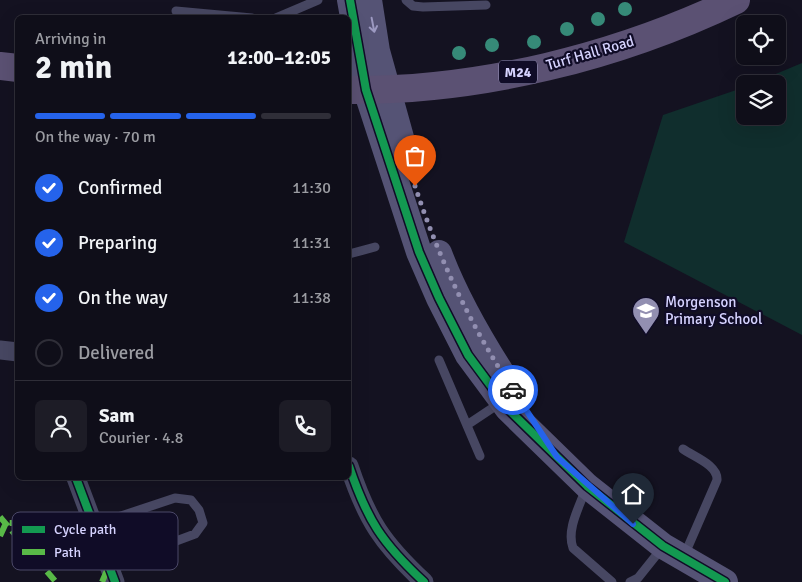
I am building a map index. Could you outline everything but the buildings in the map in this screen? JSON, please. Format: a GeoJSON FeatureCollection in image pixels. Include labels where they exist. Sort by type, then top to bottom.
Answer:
{"type":"FeatureCollection","features":[{"type":"Feature","properties":{"kind":"main road","name":"Turf Hall Road"},"geometry":{"type":"LineString","coordinates":[[367,90],[444,84],[506,74],[562,62],[672,28],[736,0]]}},
{"type":"Feature","properties":{"kind":"main road"},"geometry":{"type":"LineString","coordinates":[[0,66],[15,68]]}},
{"type":"Feature","properties":{"kind":"street"},"geometry":{"type":"LineString","coordinates":[[350,0],[367,90],[419,252],[439,298],[468,355],[502,401],[531,434],[587,486],[673,553],[725,582]]}},
{"type":"Feature","properties":{"kind":"street"},"geometry":{"type":"LineString","coordinates":[[369,0],[367,90],[424,213],[459,300],[484,346],[557,457]]}},
{"type":"Feature","properties":{"kind":"street"},"geometry":{"type":"LineString","coordinates":[[0,350],[15,352]]}},
{"type":"Feature","properties":{"kind":"street"},"geometry":{"type":"LineString","coordinates":[[351,471],[371,522],[391,549],[424,582]]}},
{"type":"Feature","properties":{"kind":"street"},"geometry":{"type":"LineString","coordinates":[[77,480],[89,512]]}},
{"type":"Feature","properties":{"kind":"lane"},"geometry":{"type":"LineString","coordinates":[[283,15],[318,0]]}},
{"type":"Feature","properties":{"kind":"lane"},"geometry":{"type":"LineString","coordinates":[[406,0],[413,6],[423,7],[486,5]]}},
{"type":"Feature","properties":{"kind":"lane"},"geometry":{"type":"LineString","coordinates":[[176,11],[219,15]]}},
{"type":"Feature","properties":{"kind":"lane"},"geometry":{"type":"LineString","coordinates":[[351,253],[375,247]]}},
{"type":"Feature","properties":{"kind":"lane"},"geometry":{"type":"LineString","coordinates":[[439,360],[480,456]]}},
{"type":"Feature","properties":{"kind":"lane"},"geometry":{"type":"LineString","coordinates":[[467,425],[502,401]]}},
{"type":"Feature","properties":{"kind":"lane"},"geometry":{"type":"LineString","coordinates":[[630,582],[673,553],[717,480],[717,474],[713,468],[683,449]]}},
{"type":"Feature","properties":{"kind":"lane"},"geometry":{"type":"LineString","coordinates":[[587,486],[570,540],[573,548],[612,582]]}},
{"type":"Feature","properties":{"kind":"lane"},"geometry":{"type":"LineString","coordinates":[[133,512],[175,498],[191,500],[200,510],[203,523],[195,534],[178,542]]}},
{"type":"Feature","properties":{"kind":"green space"},"geometry":{"type":"Polygon","coordinates":[[[802,63],[802,335],[624,242],[663,115],[736,90],[736,125],[786,125],[786,75],[773,75],[802,63]]]}},
{"type":"Feature","properties":{"kind":"marked path"},"geometry":{"type":"LineString","coordinates":[[0,517],[12,531]]}},
{"type":"Feature","properties":{"kind":"marked path"},"geometry":{"type":"LineString","coordinates":[[0,536],[6,523],[12,523]]}},
{"type":"Feature","properties":{"kind":"marked path"},"geometry":{"type":"LineString","coordinates":[[46,570],[56,582]]}},
{"type":"Feature","properties":{"kind":"marked path"},"geometry":{"type":"LineString","coordinates":[[102,582],[107,570]]}},
{"type":"Feature","properties":{"kind":"cycle path"},"geometry":{"type":"LineString","coordinates":[[350,0],[366,90],[419,252],[439,298],[468,355],[508,409],[587,486],[663,546],[725,582]]}},
{"type":"Feature","properties":{"kind":"cycle path"},"geometry":{"type":"LineString","coordinates":[[351,471],[362,501],[378,530],[397,555],[424,582]]}},
{"type":"Feature","properties":{"kind":"cycle path"},"geometry":{"type":"LineString","coordinates":[[77,480],[89,512]]}},
{"type":"Feature","properties":{"kind":"cycle path"},"geometry":{"type":"LineString","coordinates":[[110,570],[115,582]]}},
{"type":"Feature","properties":{"kind":"way so far"},"geometry":{"type":"LineString","coordinates":[[415,186],[440,256],[459,300],[484,346],[513,390]]}},
{"type":"Feature","properties":{"kind":"place","name":"Morgenson Primary School"},"geometry":{"type":"Point","coordinates":[646,335]}},
{"type":"Feature","properties":{"kind":"route"},"geometry":{"type":"LineString","coordinates":[[513,390],[557,457],[587,486],[633,524]]}}]}
